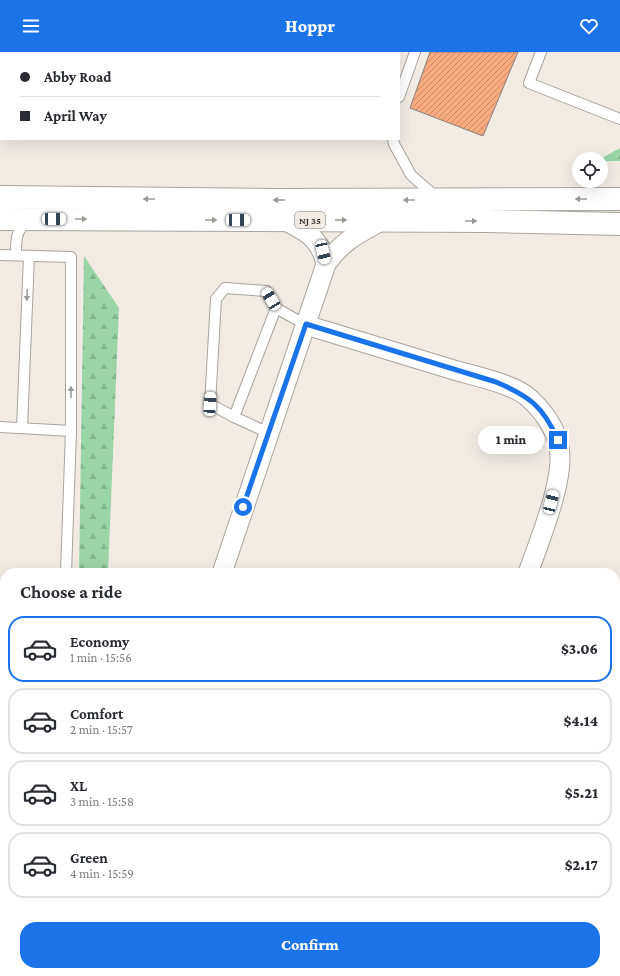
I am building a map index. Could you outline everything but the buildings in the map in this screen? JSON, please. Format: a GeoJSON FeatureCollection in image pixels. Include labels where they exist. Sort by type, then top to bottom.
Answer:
{"type":"FeatureCollection","features":[{"type":"Feature","properties":{"kind":"highway","name":"NJ 35"},"geometry":{"type":"LineString","coordinates":[[0,197],[439,200],[620,199]]}},
{"type":"Feature","properties":{"kind":"highway","name":"NJ 35"},"geometry":{"type":"LineString","coordinates":[[0,219],[383,220],[620,224]]}},
{"type":"Feature","properties":{"kind":"street"},"geometry":{"type":"LineString","coordinates":[[284,220],[307,232],[318,243],[323,252],[326,264]]}},
{"type":"Feature","properties":{"kind":"street"},"geometry":{"type":"LineString","coordinates":[[224,568],[326,264],[337,249],[348,240],[383,220]]}},
{"type":"Feature","properties":{"kind":"street"},"geometry":{"type":"LineString","coordinates":[[306,324],[496,382],[529,398],[550,422],[558,440],[560,456],[559,472],[547,517],[530,568]]}},
{"type":"Feature","properties":{"kind":"lane"},"geometry":{"type":"LineString","coordinates":[[400,95],[415,52]]}},
{"type":"Feature","properties":{"kind":"lane"},"geometry":{"type":"LineString","coordinates":[[541,52],[529,83],[620,119]]}},
{"type":"Feature","properties":{"kind":"lane"},"geometry":{"type":"LineString","coordinates":[[394,140],[394,144],[411,175],[439,200]]}},
{"type":"Feature","properties":{"kind":"lane"},"geometry":{"type":"LineString","coordinates":[[16,236],[27,222],[38,219]]}},
{"type":"Feature","properties":{"kind":"lane"},"geometry":{"type":"LineString","coordinates":[[0,222],[10,227],[16,236],[16,255]]}},
{"type":"Feature","properties":{"kind":"lane"},"geometry":{"type":"LineString","coordinates":[[0,255],[71,257],[71,431],[66,568]]}},
{"type":"Feature","properties":{"kind":"lane"},"geometry":{"type":"LineString","coordinates":[[22,428],[29,256]]}},
{"type":"Feature","properties":{"kind":"lane"},"geometry":{"type":"LineString","coordinates":[[268,433],[210,404],[216,299],[225,288],[266,291],[276,308],[306,324]]}},
{"type":"Feature","properties":{"kind":"lane"},"geometry":{"type":"LineString","coordinates":[[234,417],[276,308]]}},
{"type":"Feature","properties":{"kind":"lane"},"geometry":{"type":"LineString","coordinates":[[0,427],[71,431]]}},
{"type":"Feature","properties":{"kind":"green space"},"geometry":{"type":"Polygon","coordinates":[[[620,148],[620,161],[608,161],[608,155],[620,148]]]}},
{"type":"Feature","properties":{"kind":"green space"},"geometry":{"type":"Polygon","coordinates":[[[84,256],[119,308],[108,568],[79,568],[84,256]]]}},
{"type":"Feature","properties":{"kind":"route"},"geometry":{"type":"LineString","coordinates":[[243,507],[306,324],[496,382],[517,391],[529,398],[550,422],[558,440]]}}]}
